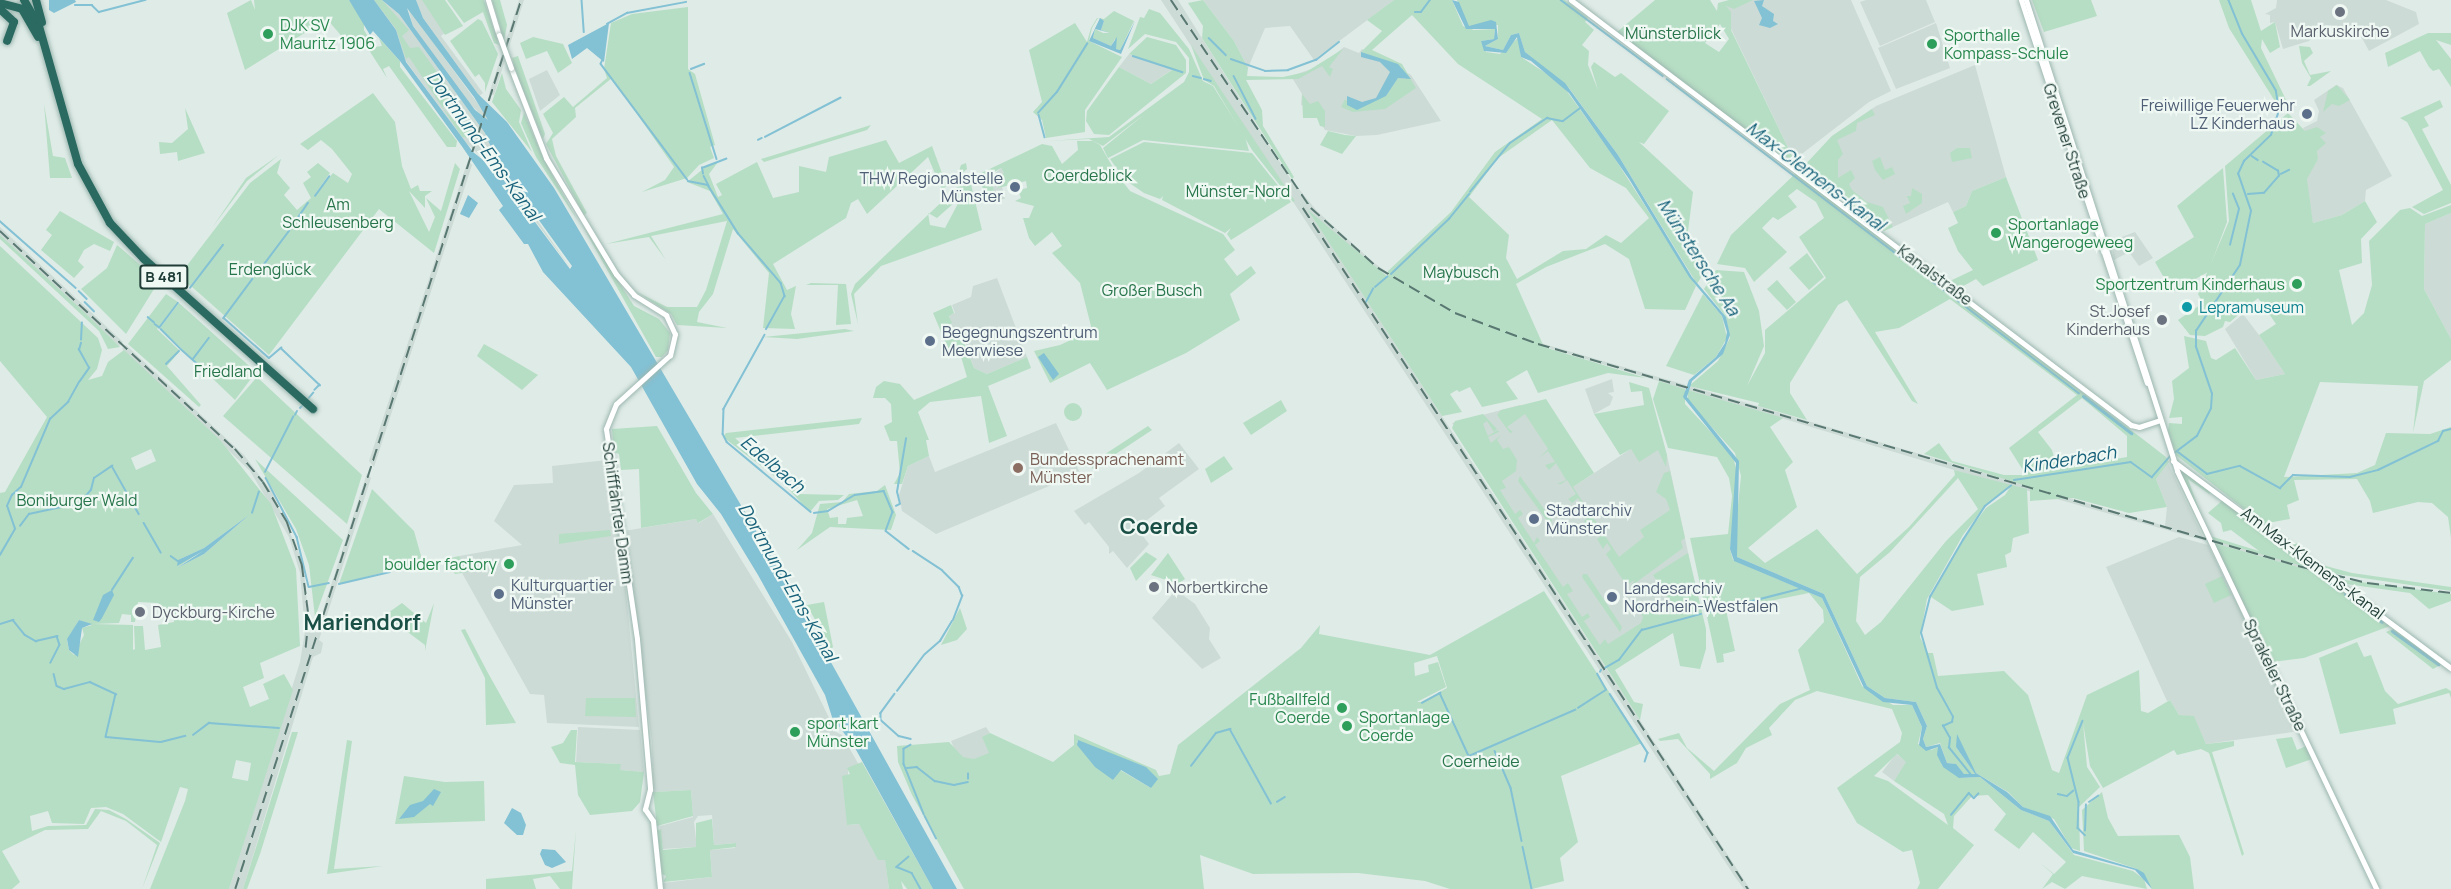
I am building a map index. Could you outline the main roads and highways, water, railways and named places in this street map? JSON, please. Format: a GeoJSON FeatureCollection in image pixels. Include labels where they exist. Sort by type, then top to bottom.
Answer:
{"type":"FeatureCollection","features":[{"type":"Feature","properties":{"kind":"highway","name":"B 481"},"geometry":{"type":"LineString","coordinates":[[24,0],[36,18],[78,164],[110,223],[144,259],[313,409]]}},
{"type":"Feature","properties":{"kind":"highway"},"geometry":{"type":"LineString","coordinates":[[36,0],[42,38]]}},
{"type":"Feature","properties":{"kind":"highway"},"geometry":{"type":"LineString","coordinates":[[0,3],[22,9],[46,52]]}},
{"type":"Feature","properties":{"kind":"highway"},"geometry":{"type":"LineString","coordinates":[[0,9],[14,22],[7,41]]}},
{"type":"Feature","properties":{"kind":"main road","name":"Schifffahrter Damm"},"geometry":{"type":"LineString","coordinates":[[488,0],[511,68],[546,158],[616,274],[634,295],[663,313],[672,323],[674,346],[661,364],[612,409],[606,429],[637,639],[650,789],[645,809],[653,821],[660,889]]}},
{"type":"Feature","properties":{"kind":"main road","name":"Kanalstraße"},"geometry":{"type":"LineString","coordinates":[[1571,0],[2131,424],[2138,427],[2160,420]]}},
{"type":"Feature","properties":{"kind":"main road","name":"Grevener Straße"},"geometry":{"type":"LineString","coordinates":[[2023,0],[2102,236],[2148,384]]}},
{"type":"Feature","properties":{"kind":"main road","name":"Grevener Straße"},"geometry":{"type":"LineString","coordinates":[[2023,0],[2172,458]]}},
{"type":"Feature","properties":{"kind":"main road","name":"Am Max-Klemens-Kanal"},"geometry":{"type":"LineString","coordinates":[[2172,458],[2451,669]]}},
{"type":"Feature","properties":{"kind":"main road","name":"Sprakeler Straße"},"geometry":{"type":"LineString","coordinates":[[2172,458],[2376,889]]}},
{"type":"Feature","properties":{"kind":"water"},"geometry":{"type":"Polygon","coordinates":[[[49,0],[75,0],[76,2],[54,13],[49,10],[49,0]]]}},
{"type":"Feature","properties":{"kind":"water"},"geometry":{"type":"Polygon","coordinates":[[[349,0],[374,0],[396,30],[406,62],[473,152],[497,171],[570,269],[572,266],[497,162],[485,133],[399,14],[382,0],[416,0],[423,18],[478,94],[507,122],[554,188],[788,585],[957,889],[933,889],[855,748],[832,717],[825,695],[758,575],[721,514],[697,484],[631,367],[543,272],[528,244],[524,244],[499,210],[503,206],[400,61],[373,31],[370,35],[349,0]],[[407,8],[413,26],[475,110],[488,120],[474,97],[407,8]]]}},
{"type":"Feature","properties":{"kind":"water"},"geometry":{"type":"Polygon","coordinates":[[[1452,0],[1459,2],[1469,26],[1491,20],[1496,22],[1498,39],[1485,46],[1503,50],[1511,35],[1519,33],[1525,52],[1565,83],[1618,155],[1692,277],[1726,317],[1730,335],[1723,354],[1692,381],[1687,397],[1739,461],[1737,557],[1824,594],[1867,686],[1885,698],[1916,702],[1927,726],[1923,739],[1926,747],[1940,744],[1947,763],[1956,764],[1964,774],[1975,774],[1956,747],[1957,734],[1976,773],[2007,792],[2023,807],[2050,816],[2073,850],[2137,869],[2144,873],[2152,889],[2135,870],[2073,853],[2049,821],[2021,810],[1980,777],[1959,778],[1943,767],[1937,755],[1938,747],[1926,751],[1919,745],[1922,727],[1912,705],[1883,702],[1864,688],[1822,598],[1734,561],[1730,549],[1736,463],[1683,397],[1689,380],[1716,357],[1725,343],[1727,332],[1722,316],[1689,277],[1629,179],[1569,93],[1531,61],[1521,57],[1517,37],[1506,53],[1484,51],[1481,41],[1494,39],[1495,29],[1466,29],[1452,0]]]}},
{"type":"Feature","properties":{"kind":"water"},"geometry":{"type":"Polygon","coordinates":[[[1764,0],[1762,6],[1774,14],[1773,21],[1778,24],[1770,28],[1759,25],[1762,18],[1754,1],[1764,0]]]}},
{"type":"Feature","properties":{"kind":"water"},"geometry":{"type":"Polygon","coordinates":[[[1100,18],[1104,21],[1101,30],[1111,33],[1095,29],[1093,38],[1111,46],[1117,37],[1116,49],[1120,50],[1135,21],[1121,54],[1089,41],[1100,18]]]}},
{"type":"Feature","properties":{"kind":"water"},"geometry":{"type":"Polygon","coordinates":[[[609,23],[604,62],[587,48],[572,59],[568,45],[609,23]]]}},
{"type":"Feature","properties":{"kind":"water"},"geometry":{"type":"Polygon","coordinates":[[[1361,52],[1398,64],[1411,79],[1398,78],[1386,96],[1357,110],[1347,105],[1347,96],[1362,102],[1376,98],[1390,72],[1380,62],[1361,57],[1361,52]]]}},
{"type":"Feature","properties":{"kind":"water"},"geometry":{"type":"Polygon","coordinates":[[[468,195],[478,203],[469,218],[460,214],[468,195]]]}},
{"type":"Feature","properties":{"kind":"water"},"geometry":{"type":"Polygon","coordinates":[[[1044,353],[1059,374],[1053,380],[1038,357],[1044,353]]]}},
{"type":"Feature","properties":{"kind":"water"},"geometry":{"type":"Polygon","coordinates":[[[249,515],[204,554],[177,568],[203,551],[177,566],[178,560],[204,548],[249,515]]]}},
{"type":"Feature","properties":{"kind":"water"},"geometry":{"type":"Polygon","coordinates":[[[112,590],[114,595],[102,618],[99,622],[93,620],[103,595],[112,590]]]}},
{"type":"Feature","properties":{"kind":"water"},"geometry":{"type":"Polygon","coordinates":[[[79,620],[92,624],[82,628],[78,657],[69,650],[67,639],[79,620]]]}},
{"type":"Feature","properties":{"kind":"water"},"geometry":{"type":"Polygon","coordinates":[[[1078,740],[1146,767],[1158,779],[1151,788],[1121,770],[1113,780],[1095,767],[1077,745],[1078,740]]]}},
{"type":"Feature","properties":{"kind":"water"},"geometry":{"type":"Polygon","coordinates":[[[434,789],[441,792],[433,806],[430,804],[414,817],[399,819],[410,805],[423,801],[434,789]]]}},
{"type":"Feature","properties":{"kind":"water"},"geometry":{"type":"Polygon","coordinates":[[[512,808],[521,813],[526,825],[523,835],[517,835],[504,823],[512,808]]]}},
{"type":"Feature","properties":{"kind":"water"},"geometry":{"type":"Polygon","coordinates":[[[542,849],[555,850],[566,862],[552,868],[545,865],[540,854],[542,849]]]}},
{"type":"Feature","properties":{"kind":"waterway"},"geometry":{"type":"LineString","coordinates":[[75,5],[92,5],[99,12],[145,0]]}},
{"type":"Feature","properties":{"kind":"waterway","name":"Edelbach"},"geometry":{"type":"LineString","coordinates":[[582,0],[584,32]]}},
{"type":"Feature","properties":{"kind":"waterway"},"geometry":{"type":"LineString","coordinates":[[1415,12],[1421,12],[1430,0]]}},
{"type":"Feature","properties":{"kind":"waterway","name":"Max-Clemens-Kanal"},"geometry":{"type":"LineString","coordinates":[[1561,0],[1663,76]]}},
{"type":"Feature","properties":{"kind":"waterway","name":"Kinderbach"},"geometry":{"type":"LineString","coordinates":[[2173,454],[2197,436],[2211,408],[2212,394],[2196,347],[2196,331],[2240,265],[2251,211],[2238,174],[2244,161],[2271,135],[2279,111],[2276,91],[2242,34],[2228,0]]}},
{"type":"Feature","properties":{"kind":"waterway"},"geometry":{"type":"LineString","coordinates":[[607,24],[627,13],[686,2]]}},
{"type":"Feature","properties":{"kind":"waterway"},"geometry":{"type":"LineString","coordinates":[[1209,38],[1226,55]]}},
{"type":"Feature","properties":{"kind":"waterway"},"geometry":{"type":"LineString","coordinates":[[1231,59],[1265,71],[1288,70],[1316,60],[1339,42]]}},
{"type":"Feature","properties":{"kind":"waterway"},"geometry":{"type":"LineString","coordinates":[[1038,113],[1057,92],[1087,44]]}},
{"type":"Feature","properties":{"kind":"waterway"},"geometry":{"type":"LineString","coordinates":[[1133,56],[1182,72]]}},
{"type":"Feature","properties":{"kind":"waterway","name":"Edelbach"},"geometry":{"type":"LineString","coordinates":[[603,60],[601,64],[687,179]]}},
{"type":"Feature","properties":{"kind":"waterway"},"geometry":{"type":"LineString","coordinates":[[691,69],[704,64]]}},
{"type":"Feature","properties":{"kind":"waterway"},"geometry":{"type":"LineString","coordinates":[[690,73],[717,159]]}},
{"type":"Feature","properties":{"kind":"waterway"},"geometry":{"type":"LineString","coordinates":[[1193,76],[1201,78]]}},
{"type":"Feature","properties":{"kind":"waterway"},"geometry":{"type":"LineString","coordinates":[[1234,76],[1256,119]]}},
{"type":"Feature","properties":{"kind":"waterway"},"geometry":{"type":"LineString","coordinates":[[1204,79],[1211,81]]}},
{"type":"Feature","properties":{"kind":"waterway","name":"Max-Clemens-Kanal"},"geometry":{"type":"LineString","coordinates":[[1667,79],[1949,294]]}},
{"type":"Feature","properties":{"kind":"waterway"},"geometry":{"type":"LineString","coordinates":[[765,137],[840,98]]}},
{"type":"Feature","properties":{"kind":"waterway"},"geometry":{"type":"LineString","coordinates":[[1470,192],[1510,143],[1547,118],[1563,121],[1580,108]]}},
{"type":"Feature","properties":{"kind":"waterway"},"geometry":{"type":"LineString","coordinates":[[1039,115],[1045,137]]}},
{"type":"Feature","properties":{"kind":"waterway"},"geometry":{"type":"LineString","coordinates":[[758,140],[762,138]]}},
{"type":"Feature","properties":{"kind":"waterway"},"geometry":{"type":"LineString","coordinates":[[2252,156],[2258,160]]}},
{"type":"Feature","properties":{"kind":"waterway"},"geometry":{"type":"LineString","coordinates":[[703,174],[702,168],[726,159]]}},
{"type":"Feature","properties":{"kind":"waterway"},"geometry":{"type":"LineString","coordinates":[[2248,194],[2264,193],[2279,176],[2278,171],[2263,162]]}},
{"type":"Feature","properties":{"kind":"waterway"},"geometry":{"type":"LineString","coordinates":[[2281,174],[2289,170]]}},
{"type":"Feature","properties":{"kind":"waterway","name":"Edelbach"},"geometry":{"type":"LineString","coordinates":[[704,176],[709,186]]}},
{"type":"Feature","properties":{"kind":"waterway"},"geometry":{"type":"LineString","coordinates":[[315,196],[329,177]]}},
{"type":"Feature","properties":{"kind":"waterway","name":"Edelbach"},"geometry":{"type":"LineString","coordinates":[[688,181],[708,185],[738,233],[781,283],[785,296],[767,329]]}},
{"type":"Feature","properties":{"kind":"waterway"},"geometry":{"type":"LineString","coordinates":[[1391,274],[1449,219],[1469,194]]}},
{"type":"Feature","properties":{"kind":"waterway"},"geometry":{"type":"LineString","coordinates":[[2230,245],[2239,209],[2233,194]]}},
{"type":"Feature","properties":{"kind":"waterway"},"geometry":{"type":"LineString","coordinates":[[291,228],[308,203]]}},
{"type":"Feature","properties":{"kind":"waterway"},"geometry":{"type":"LineString","coordinates":[[0,221],[76,288]]}},
{"type":"Feature","properties":{"kind":"waterway"},"geometry":{"type":"LineString","coordinates":[[262,267],[289,231]]}},
{"type":"Feature","properties":{"kind":"waterway"},"geometry":{"type":"LineString","coordinates":[[190,288],[223,245]]}},
{"type":"Feature","properties":{"kind":"waterway"},"geometry":{"type":"LineString","coordinates":[[1375,287],[1387,277]]}},
{"type":"Feature","properties":{"kind":"waterway"},"geometry":{"type":"LineString","coordinates":[[253,279],[224,318],[269,358],[281,348],[320,385],[315,390]]}},
{"type":"Feature","properties":{"kind":"waterway"},"geometry":{"type":"LineString","coordinates":[[1366,302],[1373,289]]}},
{"type":"Feature","properties":{"kind":"waterway"},"geometry":{"type":"LineString","coordinates":[[79,291],[87,299]]}},
{"type":"Feature","properties":{"kind":"waterway","name":"Max-Clemens-Kanal"},"geometry":{"type":"LineString","coordinates":[[1952,296],[2079,393]]}},
{"type":"Feature","properties":{"kind":"waterway"},"geometry":{"type":"LineString","coordinates":[[85,302],[94,311]]}},
{"type":"Feature","properties":{"kind":"waterway"},"geometry":{"type":"LineString","coordinates":[[159,328],[178,303]]}},
{"type":"Feature","properties":{"kind":"waterway"},"geometry":{"type":"LineString","coordinates":[[148,317],[154,322]]}},
{"type":"Feature","properties":{"kind":"waterway"},"geometry":{"type":"LineString","coordinates":[[81,340],[82,323]]}},
{"type":"Feature","properties":{"kind":"waterway"},"geometry":{"type":"LineString","coordinates":[[155,324],[159,327]]}},
{"type":"Feature","properties":{"kind":"waterway"},"geometry":{"type":"LineString","coordinates":[[161,329],[180,348]]}},
{"type":"Feature","properties":{"kind":"waterway","name":"Edelbach"},"geometry":{"type":"LineString","coordinates":[[765,335],[724,409],[723,434],[727,442],[811,512]]}},
{"type":"Feature","properties":{"kind":"waterway"},"geometry":{"type":"LineString","coordinates":[[193,359],[209,338]]}},
{"type":"Feature","properties":{"kind":"waterway"},"geometry":{"type":"LineString","coordinates":[[80,381],[89,368],[79,350],[81,343]]}},
{"type":"Feature","properties":{"kind":"waterway"},"geometry":{"type":"LineString","coordinates":[[181,349],[202,368]]}},
{"type":"Feature","properties":{"kind":"waterway"},"geometry":{"type":"LineString","coordinates":[[166,364],[179,351]]}},
{"type":"Feature","properties":{"kind":"waterway"},"geometry":{"type":"LineString","coordinates":[[0,555],[15,529],[7,506],[12,495],[21,487],[50,419],[68,402],[79,382]]}},
{"type":"Feature","properties":{"kind":"waterway"},"geometry":{"type":"LineString","coordinates":[[308,399],[313,393]]}},
{"type":"Feature","properties":{"kind":"waterway","name":"Max-Clemens-Kanal"},"geometry":{"type":"LineString","coordinates":[[2083,396],[2131,433]]}},
{"type":"Feature","properties":{"kind":"waterway"},"geometry":{"type":"LineString","coordinates":[[295,415],[297,411]]}},
{"type":"Feature","properties":{"kind":"waterway"},"geometry":{"type":"LineString","coordinates":[[265,472],[293,417]]}},
{"type":"Feature","properties":{"kind":"waterway"},"geometry":{"type":"LineString","coordinates":[[2177,451],[2207,474],[2240,466],[2280,488],[2293,475],[2350,477],[2378,470],[2438,441],[2443,431],[2451,429]]}},
{"type":"Feature","properties":{"kind":"waterway"},"geometry":{"type":"LineString","coordinates":[[896,506],[900,504],[897,492],[906,439]]}},
{"type":"Feature","properties":{"kind":"waterway","name":"Kinderbach"},"geometry":{"type":"LineString","coordinates":[[2014,480],[2131,462],[2152,477],[2170,456]]}},
{"type":"Feature","properties":{"kind":"waterway"},"geometry":{"type":"LineString","coordinates":[[20,526],[29,514],[80,503],[91,490],[94,478],[112,466],[139,514]]}},
{"type":"Feature","properties":{"kind":"waterway"},"geometry":{"type":"LineString","coordinates":[[266,478],[297,537],[309,587],[329,583]]}},
{"type":"Feature","properties":{"kind":"waterway","name":"Kinderbach"},"geometry":{"type":"LineString","coordinates":[[1971,775],[1949,748],[1950,738],[1943,726],[1952,722],[1953,717],[1937,688],[1921,633],[1930,597],[1963,540],[1985,506],[2011,486]]}},
{"type":"Feature","properties":{"kind":"waterway","name":"Edelbach"},"geometry":{"type":"LineString","coordinates":[[814,513],[828,511],[855,495],[884,491],[893,512],[886,531],[909,549]]}},
{"type":"Feature","properties":{"kind":"waterway"},"geometry":{"type":"LineString","coordinates":[[252,513],[259,492]]}},
{"type":"Feature","properties":{"kind":"waterway"},"geometry":{"type":"LineString","coordinates":[[144,523],[161,552]]}},
{"type":"Feature","properties":{"kind":"waterway","name":"Edelbach"},"geometry":{"type":"LineString","coordinates":[[913,551],[942,570]]}},
{"type":"Feature","properties":{"kind":"waterway"},"geometry":{"type":"LineString","coordinates":[[171,556],[178,561]]}},
{"type":"Feature","properties":{"kind":"waterway"},"geometry":{"type":"LineString","coordinates":[[112,590],[133,558]]}},
{"type":"Feature","properties":{"kind":"waterway"},"geometry":{"type":"LineString","coordinates":[[396,570],[406,568]]}},
{"type":"Feature","properties":{"kind":"waterway","name":"Edelbach"},"geometry":{"type":"LineString","coordinates":[[943,571],[959,587]]}},
{"type":"Feature","properties":{"kind":"waterway"},"geometry":{"type":"LineString","coordinates":[[339,584],[390,572]]}},
{"type":"Feature","properties":{"kind":"waterway"},"geometry":{"type":"LineString","coordinates":[[2323,577],[2338,590]]}},
{"type":"Feature","properties":{"kind":"waterway","name":"Edelbach"},"geometry":{"type":"LineString","coordinates":[[953,620],[962,596],[959,588]]}},
{"type":"Feature","properties":{"kind":"waterway"},"geometry":{"type":"LineString","coordinates":[[1717,610],[1803,588]]}},
{"type":"Feature","properties":{"kind":"waterway"},"geometry":{"type":"LineString","coordinates":[[2345,594],[2382,622]]}},
{"type":"Feature","properties":{"kind":"waterway"},"geometry":{"type":"LineString","coordinates":[[1706,613],[1712,611]]}},
{"type":"Feature","properties":{"kind":"waterway"},"geometry":{"type":"LineString","coordinates":[[1605,668],[1619,660],[1642,630],[1701,614]]}},
{"type":"Feature","properties":{"kind":"waterway"},"geometry":{"type":"LineString","coordinates":[[0,624],[13,620],[25,635],[36,641],[57,636],[60,645],[51,663]]}},
{"type":"Feature","properties":{"kind":"waterway","name":"Edelbach"},"geometry":{"type":"LineString","coordinates":[[925,654],[940,641],[952,621]]}},
{"type":"Feature","properties":{"kind":"waterway"},"geometry":{"type":"LineString","coordinates":[[2392,631],[2438,664]]}},
{"type":"Feature","properties":{"kind":"waterway","name":"Edelbach"},"geometry":{"type":"LineString","coordinates":[[897,691],[924,655]]}},
{"type":"Feature","properties":{"kind":"waterway"},"geometry":{"type":"LineString","coordinates":[[54,674],[57,686],[64,689],[90,682],[116,694],[106,737],[160,742]]}},
{"type":"Feature","properties":{"kind":"waterway"},"geometry":{"type":"LineString","coordinates":[[1578,708],[1606,690],[1597,674]]}},
{"type":"Feature","properties":{"kind":"waterway"},"geometry":{"type":"LineString","coordinates":[[1422,703],[1440,693],[1469,756],[1575,710]]}},
{"type":"Feature","properties":{"kind":"waterway","name":"Edelbach"},"geometry":{"type":"LineString","coordinates":[[895,694],[881,713],[881,720],[899,736],[911,739]]}},
{"type":"Feature","properties":{"kind":"waterway"},"geometry":{"type":"LineString","coordinates":[[1610,694],[1648,753],[1645,762]]}},
{"type":"Feature","properties":{"kind":"waterway"},"geometry":{"type":"LineString","coordinates":[[2083,721],[2068,758],[2079,802],[2078,828],[2085,835]]}},
{"type":"Feature","properties":{"kind":"waterway"},"geometry":{"type":"LineString","coordinates":[[193,735],[209,723],[279,728]]}},
{"type":"Feature","properties":{"kind":"waterway"},"geometry":{"type":"LineString","coordinates":[[1191,766],[1216,733],[1230,729],[1271,803]]}},
{"type":"Feature","properties":{"kind":"waterway"},"geometry":{"type":"LineString","coordinates":[[161,742],[185,736]]}},
{"type":"Feature","properties":{"kind":"waterway","name":"Edelbach"},"geometry":{"type":"LineString","coordinates":[[911,745],[904,749],[904,764],[924,814]]}},
{"type":"Feature","properties":{"kind":"waterway"},"geometry":{"type":"LineString","coordinates":[[1495,751],[1511,788],[1522,841]]}},
{"type":"Feature","properties":{"kind":"waterway"},"geometry":{"type":"LineString","coordinates":[[907,768],[917,767],[935,781],[954,785],[968,782]]}},
{"type":"Feature","properties":{"kind":"waterway"},"geometry":{"type":"LineString","coordinates":[[968,774],[968,779]]}},
{"type":"Feature","properties":{"kind":"waterway"},"geometry":{"type":"LineString","coordinates":[[2058,794],[2067,796],[2073,791]]}},
{"type":"Feature","properties":{"kind":"waterway"},"geometry":{"type":"LineString","coordinates":[[1951,815],[1969,793],[1974,798],[1978,794]]}},
{"type":"Feature","properties":{"kind":"waterway"},"geometry":{"type":"LineString","coordinates":[[2089,802],[2098,796]]}},
{"type":"Feature","properties":{"kind":"waterway"},"geometry":{"type":"LineString","coordinates":[[1277,802],[1285,797]]}},
{"type":"Feature","properties":{"kind":"waterway"},"geometry":{"type":"LineString","coordinates":[[2085,831],[2086,805]]}},
{"type":"Feature","properties":{"kind":"waterway","name":"Edelbach"},"geometry":{"type":"LineString","coordinates":[[925,816],[936,838]]}},
{"type":"Feature","properties":{"kind":"waterway"},"geometry":{"type":"LineString","coordinates":[[1523,847],[1532,889]]}},
{"type":"Feature","properties":{"kind":"waterway","name":"Edelbach"},"geometry":{"type":"LineString","coordinates":[[909,857],[897,867],[912,873],[921,889]]}},
{"type":"Feature","properties":{"kind":"railway"},"geometry":{"type":"LineString","coordinates":[[235,889],[521,0]]}},
{"type":"Feature","properties":{"kind":"railway"},"geometry":{"type":"LineString","coordinates":[[1171,0],[1311,208],[1378,268],[1455,313],[1538,344],[2298,566],[2367,583],[2451,593]]}},
{"type":"Feature","properties":{"kind":"railway"},"geometry":{"type":"LineString","coordinates":[[1303,208],[1748,889]]}},
{"type":"Feature","properties":{"kind":"railway"},"geometry":{"type":"LineString","coordinates":[[0,231],[235,449],[263,482],[287,522],[302,565],[309,618],[306,648]]}},
{"type":"Feature","properties":{"kind":"place","name":"Markuskirche"},"geometry":{"type":"Point","coordinates":[2340,12]}},
{"type":"Feature","properties":{"kind":"place","name":"DJK SV Mauritz 1906"},"geometry":{"type":"Point","coordinates":[268,34]}},
{"type":"Feature","properties":{"kind":"place","name":"Sporthalle Kompass-Schule"},"geometry":{"type":"Point","coordinates":[1932,44]}},
{"type":"Feature","properties":{"kind":"place","name":"Freiwillige Feuerwehr LZ Kinderhaus"},"geometry":{"type":"Point","coordinates":[2307,114]}},
{"type":"Feature","properties":{"kind":"place","name":"THW Regionalstelle Münster"},"geometry":{"type":"Point","coordinates":[1015,187]}},
{"type":"Feature","properties":{"kind":"place","name":"Sportanlage Wangerogeweeg"},"geometry":{"type":"Point","coordinates":[1996,233]}},
{"type":"Feature","properties":{"kind":"place","name":"Sportzentrum Kinderhaus"},"geometry":{"type":"Point","coordinates":[2297,284]}},
{"type":"Feature","properties":{"kind":"place","name":"Lepramuseum"},"geometry":{"type":"Point","coordinates":[2187,307]}},
{"type":"Feature","properties":{"kind":"place","name":"St.Josef Kinderhaus"},"geometry":{"type":"Point","coordinates":[2162,320]}},
{"type":"Feature","properties":{"kind":"place","name":"Begegnungszentrum Meerwiese"},"geometry":{"type":"Point","coordinates":[930,341]}},
{"type":"Feature","properties":{"kind":"place","name":"Bundessprachenamt Münster"},"geometry":{"type":"Point","coordinates":[1018,468]}},
{"type":"Feature","properties":{"kind":"place","name":"Stadtarchiv Münster"},"geometry":{"type":"Point","coordinates":[1534,519]}},
{"type":"Feature","properties":{"kind":"place","name":"boulder factory"},"geometry":{"type":"Point","coordinates":[509,564]}},
{"type":"Feature","properties":{"kind":"place","name":"Norbertkirche"},"geometry":{"type":"Point","coordinates":[1154,587]}},
{"type":"Feature","properties":{"kind":"place","name":"Kulturquartier Münster"},"geometry":{"type":"Point","coordinates":[499,594]}},
{"type":"Feature","properties":{"kind":"place","name":"Landesarchiv Nordrhein-Westfalen"},"geometry":{"type":"Point","coordinates":[1612,597]}},
{"type":"Feature","properties":{"kind":"place","name":"Dyckburg-Kirche"},"geometry":{"type":"Point","coordinates":[140,612]}},
{"type":"Feature","properties":{"kind":"place","name":"Fußballfeld Coerde"},"geometry":{"type":"Point","coordinates":[1342,708]}},
{"type":"Feature","properties":{"kind":"place","name":"Sportanlage Coerde"},"geometry":{"type":"Point","coordinates":[1347,726]}},
{"type":"Feature","properties":{"kind":"place","name":"sport kart Münster"},"geometry":{"type":"Point","coordinates":[795,732]}},
{"type":"Feature","properties":{"kind":"district","name":"Coerde"},"geometry":{"type":"Point","coordinates":[1159,527]}},
{"type":"Feature","properties":{"kind":"district","name":"Mariendorf"},"geometry":{"type":"Point","coordinates":[362,623]}},
{"type":"Feature","properties":{"kind":"park label","name":"Münsterblick"},"geometry":{"type":"Point","coordinates":[1673,33]}},
{"type":"Feature","properties":{"kind":"park label","name":"Coerdeblick"},"geometry":{"type":"Point","coordinates":[1088,175]}},
{"type":"Feature","properties":{"kind":"park label","name":"Münster-Nord"},"geometry":{"type":"Point","coordinates":[1238,191]}},
{"type":"Feature","properties":{"kind":"park label","name":"Am Schleusenberg"},"geometry":{"type":"Point","coordinates":[338,213]}},
{"type":"Feature","properties":{"kind":"park label","name":"Erdenglück"},"geometry":{"type":"Point","coordinates":[270,269]}},
{"type":"Feature","properties":{"kind":"park label","name":"Maybusch"},"geometry":{"type":"Point","coordinates":[1461,272]}},
{"type":"Feature","properties":{"kind":"park label","name":"Großer Busch"},"geometry":{"type":"Point","coordinates":[1152,290]}},
{"type":"Feature","properties":{"kind":"park label","name":"Friedland"},"geometry":{"type":"Point","coordinates":[228,371]}},
{"type":"Feature","properties":{"kind":"park label","name":"Boniburger Wald"},"geometry":{"type":"Point","coordinates":[77,500]}},
{"type":"Feature","properties":{"kind":"park label","name":"Coerheide"},"geometry":{"type":"Point","coordinates":[1481,761]}},
{"type":"Feature","properties":{"kind":"water label","name":"Dortmund-Ems-Kanal"},"geometry":{"type":"Point","coordinates":[484,146]}},
{"type":"Feature","properties":{"kind":"water label","name":"Münstersche Aa"},"geometry":{"type":"Point","coordinates":[1699,257]}},
{"type":"Feature","properties":{"kind":"water label","name":"Dortmund-Ems-Kanal"},"geometry":{"type":"Point","coordinates":[788,582]}}]}
